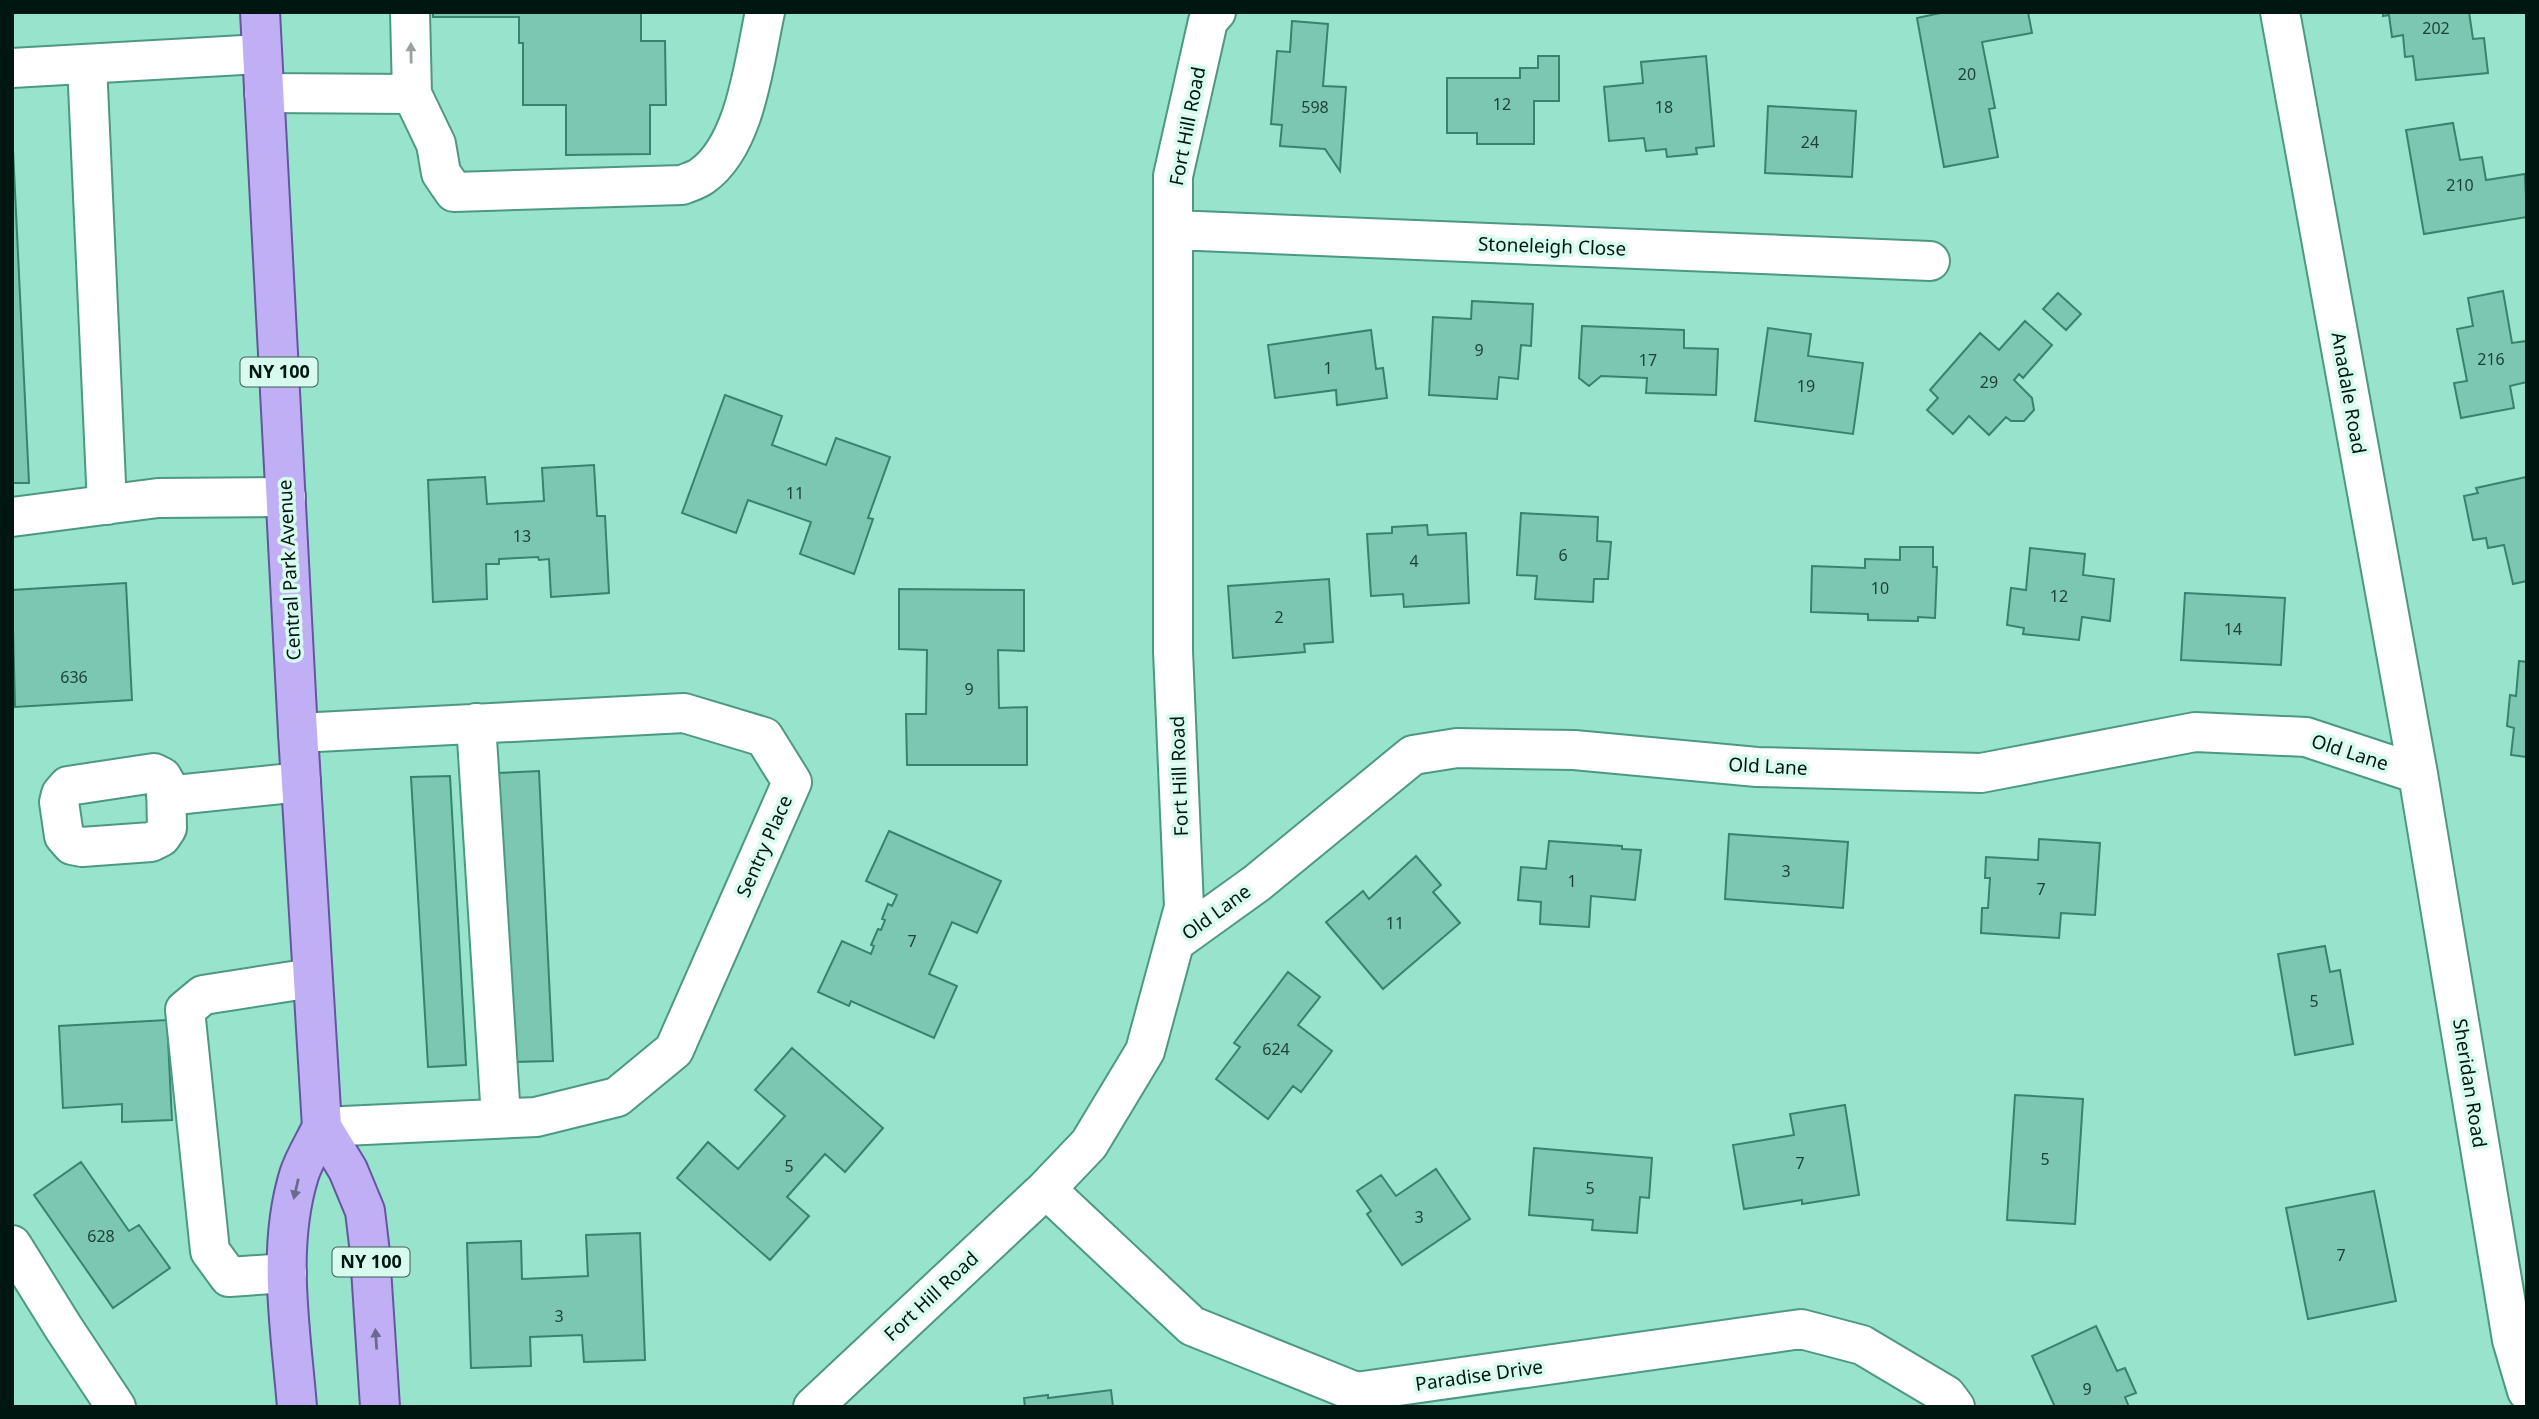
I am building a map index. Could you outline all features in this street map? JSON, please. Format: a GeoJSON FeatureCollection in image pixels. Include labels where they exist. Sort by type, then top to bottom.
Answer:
{"type":"FeatureCollection","features":[{"type":"Feature","properties":{"kind":"main road","name":"Central Park Avenue"},"geometry":{"type":"LineString","coordinates":[[260,12],[322,1127],[348,1170],[365,1211],[380,1407]]}},
{"type":"Feature","properties":{"kind":"main road"},"geometry":{"type":"LineString","coordinates":[[296,1407],[286,1255],[290,1214],[299,1173],[322,1127]]}},
{"type":"Feature","properties":{"kind":"street"},"geometry":{"type":"LineString","coordinates":[[410,12],[412,94],[436,144],[441,173],[454,192],[682,185],[702,177],[725,153],[739,128],[765,12]]}},
{"type":"Feature","properties":{"kind":"street","name":"Fort Hill Road"},"geometry":{"type":"LineString","coordinates":[[813,1407],[1046,1189],[1089,1144],[1145,1051],[1184,907],[1173,651],[1173,176],[1208,21],[1216,12]]}},
{"type":"Feature","properties":{"kind":"street","name":"Anadale Road"},"geometry":{"type":"LineString","coordinates":[[2280,12],[2418,774]]}},
{"type":"Feature","properties":{"kind":"street"},"geometry":{"type":"LineString","coordinates":[[12,68],[262,54]]}},
{"type":"Feature","properties":{"kind":"street"},"geometry":{"type":"LineString","coordinates":[[87,64],[107,505]]}},
{"type":"Feature","properties":{"kind":"street"},"geometry":{"type":"LineString","coordinates":[[264,93],[412,94]]}},
{"type":"Feature","properties":{"kind":"street","name":"Stoneleigh Close"},"geometry":{"type":"LineString","coordinates":[[1173,230],[1930,261]]}},
{"type":"Feature","properties":{"kind":"street"},"geometry":{"type":"LineString","coordinates":[[12,517],[158,498],[286,497]]}},
{"type":"Feature","properties":{"kind":"street","name":"Sentry Place"},"geometry":{"type":"LineString","coordinates":[[298,733],[684,713],[764,737],[792,782],[674,1050],[617,1097],[536,1116],[322,1127]]}},
{"type":"Feature","properties":{"kind":"street"},"geometry":{"type":"LineString","coordinates":[[476,723],[500,1118]]}},
{"type":"Feature","properties":{"kind":"street","name":"Old Lane"},"geometry":{"type":"LineString","coordinates":[[1175,942],[1257,883],[1413,755],[1457,748],[1574,750],[1757,767],[1981,773],[2195,732],[2306,737],[2418,774]]}},
{"type":"Feature","properties":{"kind":"street","name":"Sheridan Road"},"geometry":{"type":"LineString","coordinates":[[2418,774],[2512,1340],[2527,1391]]}},
{"type":"Feature","properties":{"kind":"street"},"geometry":{"type":"LineString","coordinates":[[166,796],[301,782]]}},
{"type":"Feature","properties":{"kind":"street"},"geometry":{"type":"LineString","coordinates":[[287,1273],[229,1277],[210,1251],[185,1010],[203,995],[312,978]]}},
{"type":"Feature","properties":{"kind":"street","name":"Paradise Drive"},"geometry":{"type":"LineString","coordinates":[[1046,1189],[1192,1326],[1356,1392],[1801,1329],[1862,1345],[1946,1395],[1955,1407]]}},
{"type":"Feature","properties":{"kind":"street"},"geometry":{"type":"LineString","coordinates":[[12,1245],[62,1327],[116,1407]]}},
{"type":"Feature","properties":{"kind":"building"},"geometry":{"type":"Polygon","coordinates":[[[433,12],[641,12],[641,41],[665,41],[666,105],[650,105],[650,154],[566,155],[566,105],[523,105],[523,43],[519,43],[519,17],[433,17],[433,12]]]}},
{"type":"Feature","properties":{"kind":"building"},"geometry":{"type":"Polygon","coordinates":[[[1945,12],[2028,12],[2032,33],[1982,42],[1995,108],[1989,109],[1998,157],[1944,167],[1917,18],[1945,12]]]}},
{"type":"Feature","properties":{"kind":"building"},"geometry":{"type":"Polygon","coordinates":[[[2383,12],[2469,12],[2473,39],[2484,38],[2488,73],[2416,80],[2413,56],[2405,57],[2403,35],[2392,37],[2389,15],[2383,16],[2383,12]]]}},
{"type":"Feature","properties":{"kind":"building"},"geometry":{"type":"Polygon","coordinates":[[[1292,21],[1328,24],[1323,86],[1346,87],[1340,171],[1325,149],[1280,146],[1282,125],[1271,124],[1277,51],[1290,52],[1292,21]]]}},
{"type":"Feature","properties":{"kind":"building"},"geometry":{"type":"Polygon","coordinates":[[[1538,56],[1559,56],[1559,101],[1534,101],[1534,144],[1477,144],[1477,133],[1447,133],[1447,78],[1520,78],[1520,68],[1538,68],[1538,56]]]}},
{"type":"Feature","properties":{"kind":"building"},"geometry":{"type":"Polygon","coordinates":[[[1706,56],[1714,146],[1696,148],[1697,154],[1667,157],[1666,149],[1646,151],[1644,138],[1609,141],[1604,87],[1643,83],[1641,62],[1706,56]]]}},
{"type":"Feature","properties":{"kind":"building"},"geometry":{"type":"Polygon","coordinates":[[[1768,106],[1856,111],[1852,177],[1765,173],[1768,106]]]}},
{"type":"Feature","properties":{"kind":"building"},"geometry":{"type":"Polygon","coordinates":[[[2453,123],[2460,160],[2482,157],[2486,180],[2525,174],[2527,217],[2424,234],[2406,130],[2453,123]]]}},
{"type":"Feature","properties":{"kind":"building"},"geometry":{"type":"Polygon","coordinates":[[[12,129],[29,483],[12,483],[12,129]]]}},
{"type":"Feature","properties":{"kind":"building"},"geometry":{"type":"Polygon","coordinates":[[[2503,291],[2512,343],[2527,341],[2527,382],[2510,386],[2514,408],[2461,418],[2454,383],[2467,381],[2457,329],[2473,326],[2468,298],[2503,291]]]}},
{"type":"Feature","properties":{"kind":"building"},"geometry":{"type":"Polygon","coordinates":[[[2058,293],[2081,314],[2066,330],[2043,309],[2058,293]]]}},
{"type":"Feature","properties":{"kind":"building"},"geometry":{"type":"Polygon","coordinates":[[[1472,301],[1533,304],[1531,346],[1521,345],[1518,379],[1499,377],[1497,399],[1429,395],[1433,317],[1471,319],[1472,301]]]}},
{"type":"Feature","properties":{"kind":"building"},"geometry":{"type":"Polygon","coordinates":[[[2025,321],[2052,345],[2023,378],[2019,374],[2014,380],[2032,398],[2034,410],[2024,421],[2011,421],[2006,417],[1989,435],[1969,416],[1953,434],[1927,410],[1938,398],[1930,390],[1980,333],[1999,350],[2025,321]]]}},
{"type":"Feature","properties":{"kind":"building"},"geometry":{"type":"Polygon","coordinates":[[[1582,326],[1684,330],[1684,348],[1718,349],[1716,395],[1646,393],[1647,378],[1601,376],[1589,386],[1579,378],[1582,326]]]}},
{"type":"Feature","properties":{"kind":"building"},"geometry":{"type":"Polygon","coordinates":[[[1768,328],[1811,334],[1808,356],[1863,363],[1853,434],[1755,421],[1768,328]]]}},
{"type":"Feature","properties":{"kind":"building"},"geometry":{"type":"Polygon","coordinates":[[[1371,330],[1376,369],[1383,368],[1387,398],[1337,405],[1336,390],[1275,398],[1268,345],[1371,330]]]}},
{"type":"Feature","properties":{"kind":"building"},"geometry":{"type":"Polygon","coordinates":[[[725,395],[782,416],[772,445],[826,465],[836,438],[890,457],[868,518],[873,519],[854,574],[800,554],[811,522],[748,500],[736,533],[682,513],[725,395]]]}},
{"type":"Feature","properties":{"kind":"building"},"geometry":{"type":"Polygon","coordinates":[[[594,465],[597,516],[605,516],[609,593],[551,597],[549,559],[539,560],[538,557],[499,559],[499,564],[486,564],[487,599],[433,602],[428,480],[485,477],[487,504],[544,501],[542,468],[594,465]]]}},
{"type":"Feature","properties":{"kind":"building"},"geometry":{"type":"Polygon","coordinates":[[[2526,477],[2527,581],[2513,584],[2504,545],[2488,548],[2486,538],[2473,540],[2464,496],[2478,493],[2476,488],[2526,477]]]}},
{"type":"Feature","properties":{"kind":"building"},"geometry":{"type":"Polygon","coordinates":[[[1521,513],[1598,517],[1597,541],[1611,542],[1608,579],[1594,579],[1593,602],[1535,599],[1537,576],[1517,575],[1521,513]]]}},
{"type":"Feature","properties":{"kind":"building"},"geometry":{"type":"Polygon","coordinates":[[[1427,525],[1428,535],[1466,533],[1469,603],[1404,607],[1403,594],[1371,596],[1367,534],[1392,533],[1392,527],[1427,525]]]}},
{"type":"Feature","properties":{"kind":"building"},"geometry":{"type":"Polygon","coordinates":[[[1900,547],[1933,547],[1933,567],[1937,567],[1935,618],[1918,617],[1918,621],[1868,620],[1868,614],[1811,612],[1812,566],[1865,568],[1865,559],[1900,560],[1900,547]]]}},
{"type":"Feature","properties":{"kind":"building"},"geometry":{"type":"Polygon","coordinates":[[[2030,548],[2085,554],[2083,575],[2114,579],[2110,621],[2082,617],[2079,640],[2023,634],[2024,628],[2007,625],[2011,588],[2026,590],[2030,548]]]}},
{"type":"Feature","properties":{"kind":"building"},"geometry":{"type":"Polygon","coordinates":[[[1329,579],[1333,642],[1304,644],[1305,652],[1233,658],[1228,586],[1329,579]]]}},
{"type":"Feature","properties":{"kind":"building"},"geometry":{"type":"Polygon","coordinates":[[[126,583],[132,700],[15,707],[12,590],[126,583]]]}},
{"type":"Feature","properties":{"kind":"building"},"geometry":{"type":"Polygon","coordinates":[[[899,589],[1024,590],[1024,651],[998,650],[999,708],[1027,707],[1027,765],[907,765],[906,714],[926,714],[927,650],[899,649],[899,589]]]}},
{"type":"Feature","properties":{"kind":"building"},"geometry":{"type":"Polygon","coordinates":[[[2185,593],[2285,598],[2281,665],[2181,660],[2185,593]]]}},
{"type":"Feature","properties":{"kind":"building"},"geometry":{"type":"Polygon","coordinates":[[[2519,661],[2527,662],[2527,757],[2511,755],[2514,728],[2507,726],[2510,695],[2516,696],[2519,661]]]}},
{"type":"Feature","properties":{"kind":"building"},"geometry":{"type":"Polygon","coordinates":[[[539,771],[553,1061],[512,1062],[497,773],[539,771]]]}},
{"type":"Feature","properties":{"kind":"building"},"geometry":{"type":"Polygon","coordinates":[[[450,776],[466,1065],[428,1067],[411,777],[450,776]]]}},
{"type":"Feature","properties":{"kind":"building"},"geometry":{"type":"Polygon","coordinates":[[[889,831],[1001,881],[977,933],[952,922],[929,974],[957,986],[934,1038],[851,1001],[849,1006],[818,992],[842,941],[871,954],[874,946],[871,945],[878,929],[881,930],[888,904],[892,906],[897,895],[866,881],[889,831]]]}},
{"type":"Feature","properties":{"kind":"building"},"geometry":{"type":"Polygon","coordinates":[[[1729,834],[1848,842],[1843,908],[1725,899],[1729,834]]]}},
{"type":"Feature","properties":{"kind":"building"},"geometry":{"type":"Polygon","coordinates":[[[2039,839],[2100,843],[2095,915],[2061,913],[2059,938],[1981,933],[1982,908],[1988,908],[1990,878],[1985,878],[1986,857],[2038,860],[2039,839]]]}},
{"type":"Feature","properties":{"kind":"building"},"geometry":{"type":"Polygon","coordinates":[[[1549,841],[1622,846],[1622,849],[1641,850],[1635,900],[1591,896],[1589,927],[1540,924],[1541,902],[1518,900],[1521,867],[1546,869],[1549,841]]]}},
{"type":"Feature","properties":{"kind":"building"},"geometry":{"type":"Polygon","coordinates":[[[1416,856],[1441,885],[1433,892],[1460,923],[1383,989],[1326,922],[1363,891],[1369,899],[1416,856]]]}},
{"type":"Feature","properties":{"kind":"building"},"geometry":{"type":"Polygon","coordinates":[[[2325,946],[2330,972],[2340,970],[2353,1044],[2295,1055],[2278,954],[2325,946]]]}},
{"type":"Feature","properties":{"kind":"building"},"geometry":{"type":"Polygon","coordinates":[[[1288,972],[1320,997],[1298,1025],[1332,1051],[1301,1092],[1293,1086],[1268,1119],[1216,1079],[1240,1047],[1234,1043],[1288,972]]]}},
{"type":"Feature","properties":{"kind":"building"},"geometry":{"type":"Polygon","coordinates":[[[167,1020],[172,1120],[122,1122],[122,1104],[63,1108],[59,1026],[167,1020]]]}},
{"type":"Feature","properties":{"kind":"building"},"geometry":{"type":"Polygon","coordinates":[[[792,1048],[883,1128],[845,1172],[825,1154],[787,1197],[809,1216],[770,1260],[677,1178],[708,1142],[738,1169],[785,1116],[755,1090],[792,1048]]]}},
{"type":"Feature","properties":{"kind":"building"},"geometry":{"type":"Polygon","coordinates":[[[2015,1095],[2083,1099],[2075,1224],[2007,1220],[2015,1095]]]}},
{"type":"Feature","properties":{"kind":"building"},"geometry":{"type":"Polygon","coordinates":[[[1845,1105],[1859,1195],[1744,1209],[1733,1145],[1794,1135],[1790,1114],[1845,1105]]]}},
{"type":"Feature","properties":{"kind":"building"},"geometry":{"type":"Polygon","coordinates":[[[1534,1148],[1652,1158],[1649,1198],[1640,1197],[1637,1233],[1592,1230],[1593,1220],[1529,1215],[1534,1148]]]}},
{"type":"Feature","properties":{"kind":"building"},"geometry":{"type":"Polygon","coordinates":[[[81,1162],[129,1231],[139,1225],[170,1268],[113,1308],[34,1195],[81,1162]]]}},
{"type":"Feature","properties":{"kind":"building"},"geometry":{"type":"Polygon","coordinates":[[[1436,1169],[1470,1219],[1402,1265],[1367,1214],[1371,1211],[1357,1191],[1381,1175],[1396,1196],[1436,1169]]]}},
{"type":"Feature","properties":{"kind":"building"},"geometry":{"type":"Polygon","coordinates":[[[2374,1191],[2396,1301],[2308,1319],[2286,1208],[2374,1191]]]}},
{"type":"Feature","properties":{"kind":"building"},"geometry":{"type":"Polygon","coordinates":[[[640,1233],[645,1360],[584,1362],[582,1335],[530,1337],[531,1366],[471,1368],[467,1243],[521,1241],[522,1279],[588,1276],[586,1235],[640,1233]]]}},
{"type":"Feature","properties":{"kind":"building"},"geometry":{"type":"Polygon","coordinates":[[[2096,1326],[2117,1371],[2125,1368],[2136,1393],[2125,1397],[2129,1407],[2055,1407],[2032,1356],[2096,1326]]]}},
{"type":"Feature","properties":{"kind":"building"},"geometry":{"type":"Polygon","coordinates":[[[1111,1390],[1113,1407],[1025,1407],[1024,1398],[1048,1395],[1048,1398],[1111,1390]]]}}]}
